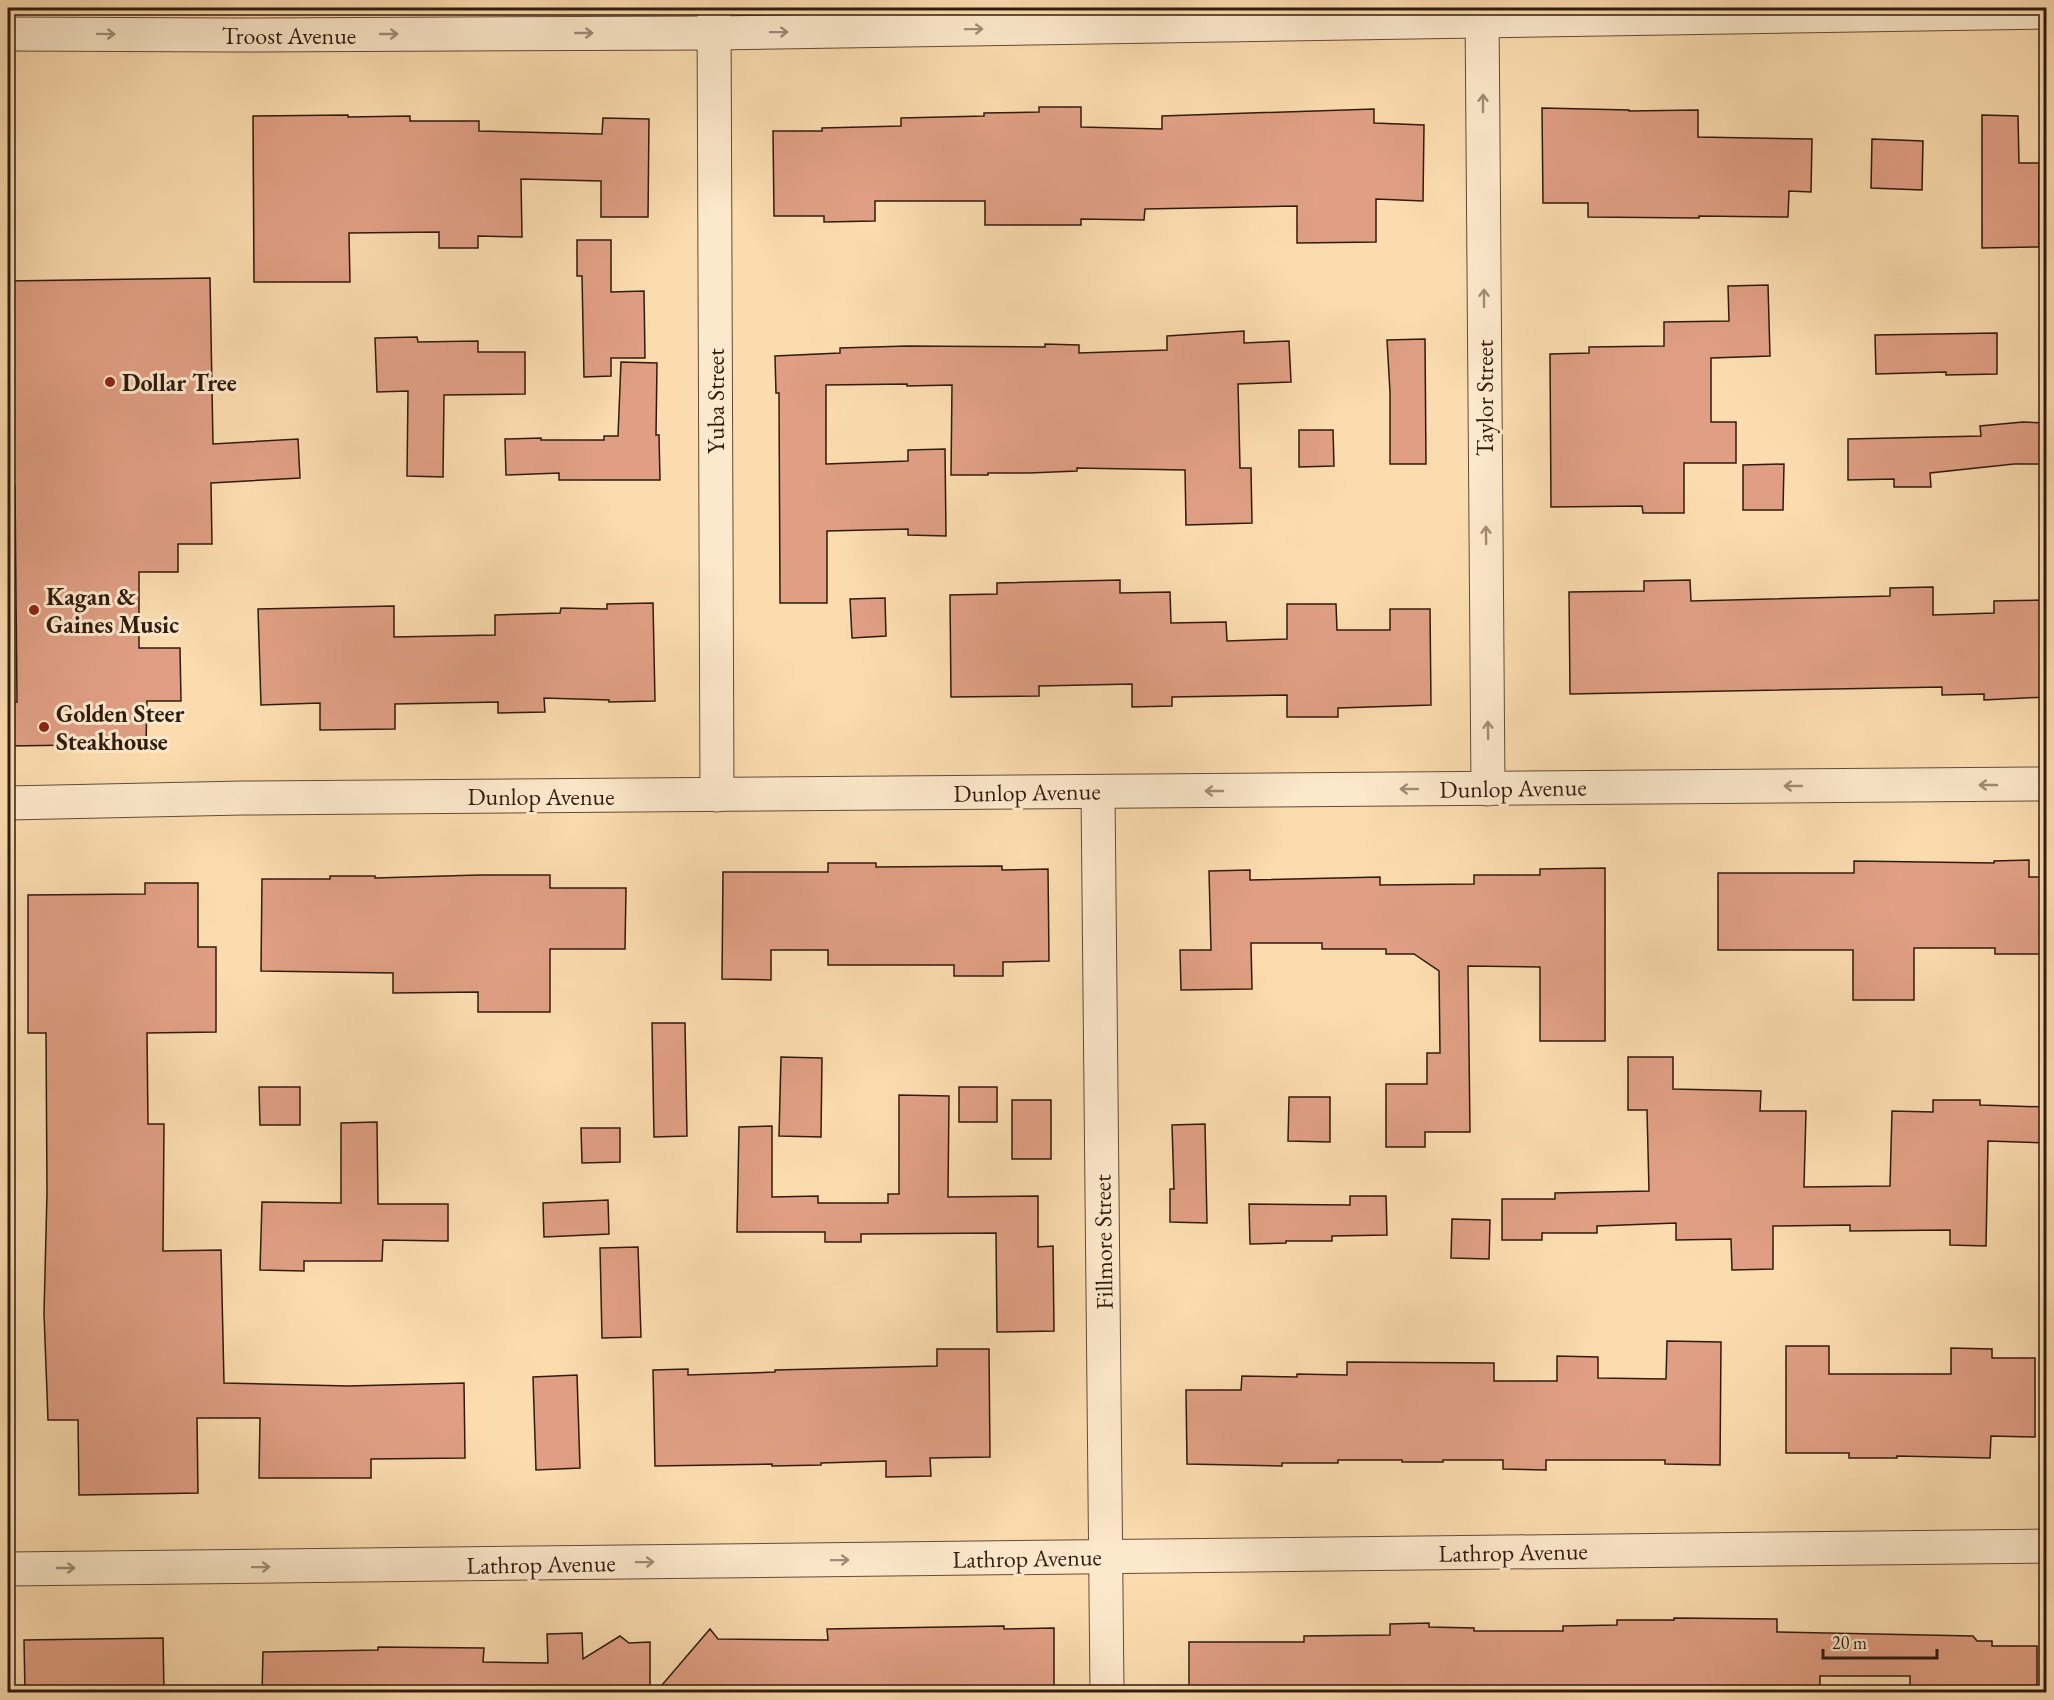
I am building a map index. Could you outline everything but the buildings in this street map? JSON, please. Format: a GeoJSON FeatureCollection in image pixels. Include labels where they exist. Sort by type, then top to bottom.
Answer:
{"type":"FeatureCollection","features":[{"type":"Feature","properties":{"kind":"street","name":"Troost Avenue"},"geometry":{"type":"LineString","coordinates":[[8,34],[238,35],[714,20],[2046,12]]}},
{"type":"Feature","properties":{"kind":"street","name":"Taylor Street"},"geometry":{"type":"LineString","coordinates":[[1483,14],[1488,789]]}},
{"type":"Feature","properties":{"kind":"street","name":"Yuba Street"},"geometry":{"type":"LineString","coordinates":[[714,20],[717,795]]}},
{"type":"Feature","properties":{"kind":"street","name":"Dunlop Avenue"},"geometry":{"type":"LineString","coordinates":[[8,803],[243,798],[2046,784]]}},
{"type":"Feature","properties":{"kind":"street","name":"Fillmore Street"},"geometry":{"type":"LineString","coordinates":[[1098,792],[1107,1692]]}},
{"type":"Feature","properties":{"kind":"street","name":"Lathrop Avenue"},"geometry":{"type":"LineString","coordinates":[[8,1569],[2046,1546]]}},
{"type":"Feature","properties":{"kind":"place","name":"Dollar Tree"},"geometry":{"type":"Point","coordinates":[110,382]}},
{"type":"Feature","properties":{"kind":"place","name":"Kagan & Gaines Music"},"geometry":{"type":"Point","coordinates":[34,610]}},
{"type":"Feature","properties":{"kind":"place","name":"Golden Steer Steakhouse"},"geometry":{"type":"Point","coordinates":[44,727]}}]}
